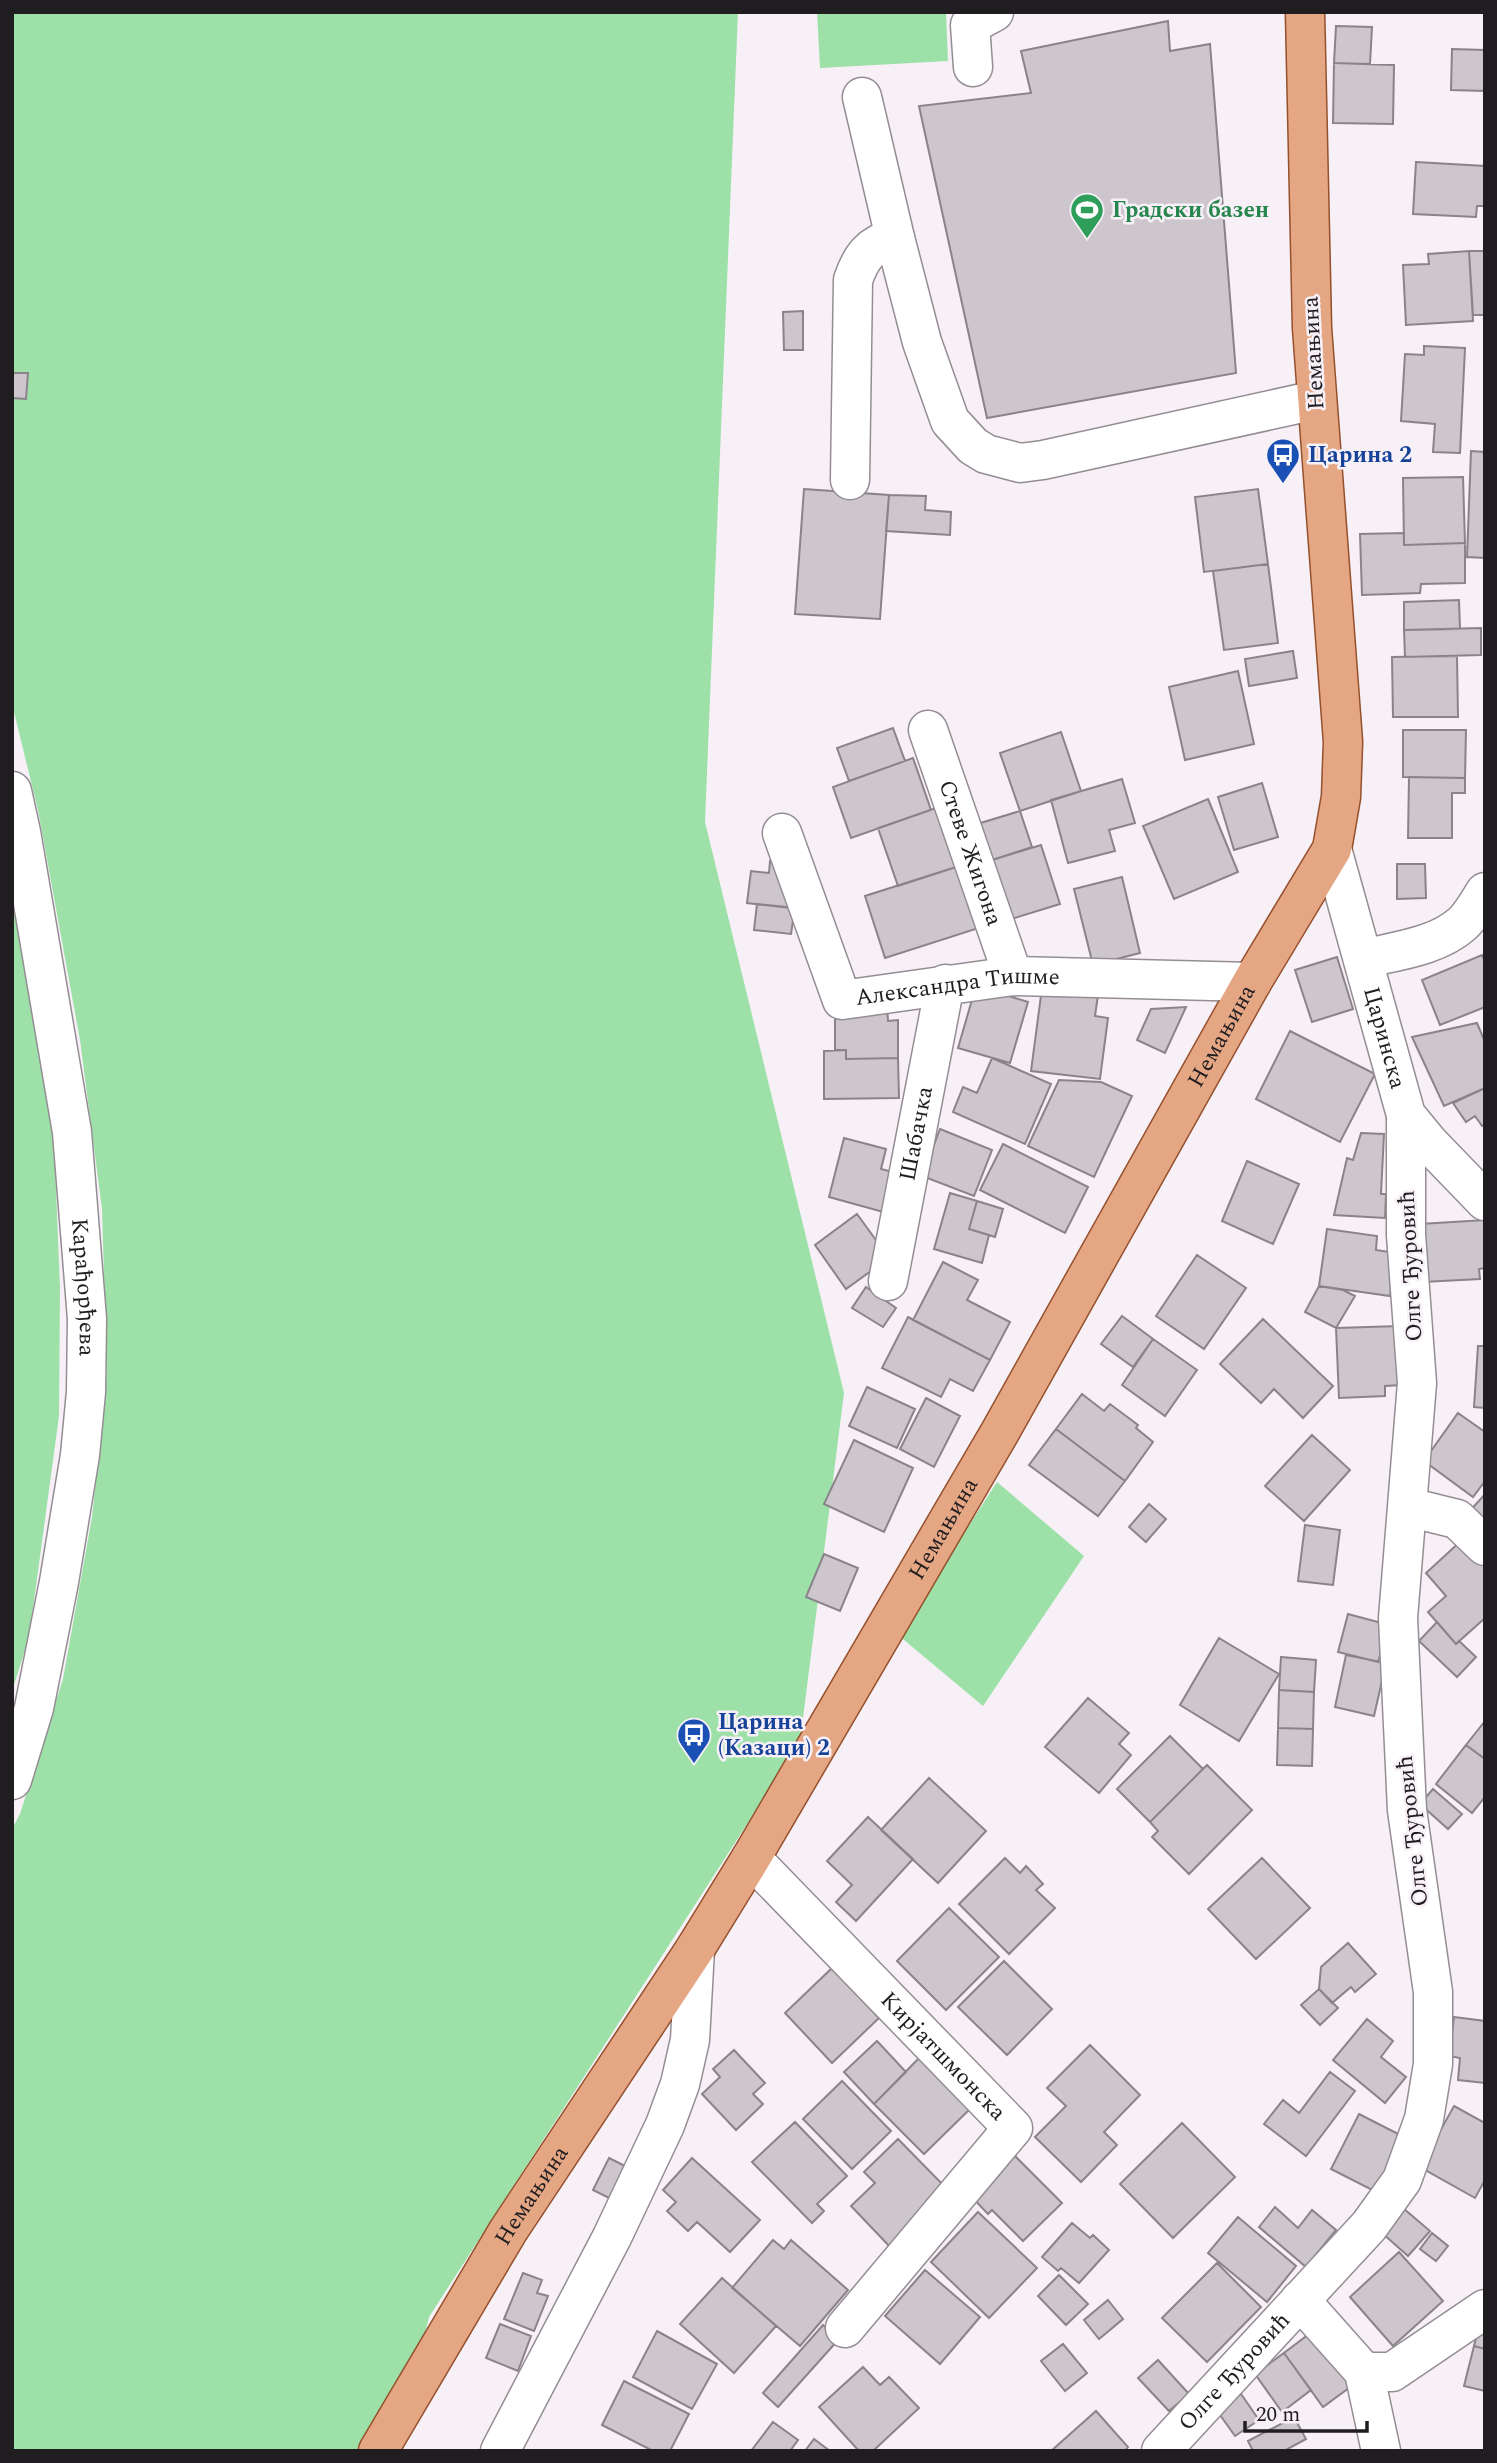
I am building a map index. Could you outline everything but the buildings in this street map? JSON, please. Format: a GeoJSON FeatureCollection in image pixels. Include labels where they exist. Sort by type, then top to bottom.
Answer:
{"type":"FeatureCollection","features":[{"type":"Feature","properties":{"kind":"main road","name":"Немањина"},"geometry":{"type":"LineString","coordinates":[[378,2451],[508,2231],[695,1949],[751,1858],[1000,1432],[1252,982],[1332,849],[1342,797],[1343,742],[1316,400],[1308,223],[1306,12]]}},
{"type":"Feature","properties":{"kind":"street"},"geometry":{"type":"LineString","coordinates":[[973,67],[970,25],[993,12]]}},
{"type":"Feature","properties":{"kind":"street"},"geometry":{"type":"LineString","coordinates":[[862,97],[922,342],[950,421],[973,446],[986,454],[1020,463],[1043,460],[1316,400]]}},
{"type":"Feature","properties":{"kind":"street"},"geometry":{"type":"LineString","coordinates":[[850,480],[853,280],[859,261],[868,251],[880,242],[895,238]]}},
{"type":"Feature","properties":{"kind":"street","name":"Стеве Жигона"},"geometry":{"type":"LineString","coordinates":[[928,730],[1013,976]]}},
{"type":"Feature","properties":{"kind":"street","name":"Карађорђева"},"geometry":{"type":"LineString","coordinates":[[12,792],[72,1132],[87,1319],[86,1392],[78,1468],[34,1708],[12,1780]]}},
{"type":"Feature","properties":{"kind":"street","name":"Александра Тишме"},"geometry":{"type":"LineString","coordinates":[[782,833],[842,1000],[1013,976],[1252,982]]}},
{"type":"Feature","properties":{"kind":"street","name":"Царинска"},"geometry":{"type":"LineString","coordinates":[[1332,849],[1406,1115],[1485,1201]]}},
{"type":"Feature","properties":{"kind":"street"},"geometry":{"type":"LineString","coordinates":[[1363,959],[1448,935],[1464,922],[1485,892]]}},
{"type":"Feature","properties":{"kind":"street","name":"Шабачка"},"geometry":{"type":"LineString","coordinates":[[888,1281],[946,984]]}},
{"type":"Feature","properties":{"kind":"street","name":"Олге Ђуровић"},"geometry":{"type":"LineString","coordinates":[[1161,2451],[1369,2226],[1402,2180],[1424,2119],[1433,2064],[1433,1992],[1407,1810],[1398,1618],[1418,1383],[1406,1235],[1406,1115]]}},
{"type":"Feature","properties":{"kind":"street"},"geometry":{"type":"LineString","coordinates":[[1408,1507],[1457,1519],[1485,1546]]}},
{"type":"Feature","properties":{"kind":"street","name":"Кирјатшмонска"},"geometry":{"type":"LineString","coordinates":[[751,1858],[1013,2128],[845,2328]]}},
{"type":"Feature","properties":{"kind":"street","name":"Немањина"},"geometry":{"type":"LineString","coordinates":[[500,2451],[612,2237],[665,2125],[680,2084],[690,2040],[695,1949]]}},
{"type":"Feature","properties":{"kind":"street"},"geometry":{"type":"LineString","coordinates":[[1300,2300],[1364,2372],[1381,2451]]}},
{"type":"Feature","properties":{"kind":"street"},"geometry":{"type":"LineString","coordinates":[[1364,2372],[1392,2372],[1485,2309]]}},
{"type":"Feature","properties":{"kind":"green space"},"geometry":{"type":"Polygon","coordinates":[[[12,12],[738,12],[705,822],[844,1393],[800,1742],[429,2317],[398,2451],[12,2451],[12,1829],[20,1814],[63,1679],[92,1517],[107,1373],[102,1209],[80,1040],[38,810],[12,704],[12,12]]]}},
{"type":"Feature","properties":{"kind":"green space"},"geometry":{"type":"Polygon","coordinates":[[[817,12],[946,12],[948,61],[820,68],[817,12]]]}},
{"type":"Feature","properties":{"kind":"green space"},"geometry":{"type":"Polygon","coordinates":[[[12,902],[38,1024],[53,1116],[60,1287],[59,1416],[29,1638],[12,1691],[12,902]]]}},
{"type":"Feature","properties":{"kind":"green space"},"geometry":{"type":"Polygon","coordinates":[[[997,1482],[1084,1556],[983,1706],[898,1635],[997,1482]]]}},
{"type":"Feature","properties":{"kind":"place","name":"Градски базен"},"geometry":{"type":"Point","coordinates":[1087,240]}},
{"type":"Feature","properties":{"kind":"place","name":"Царина 2"},"geometry":{"type":"Point","coordinates":[1283,485]}},
{"type":"Feature","properties":{"kind":"place","name":"Царина (Казаци) 2"},"geometry":{"type":"Point","coordinates":[694,1765]}}]}
